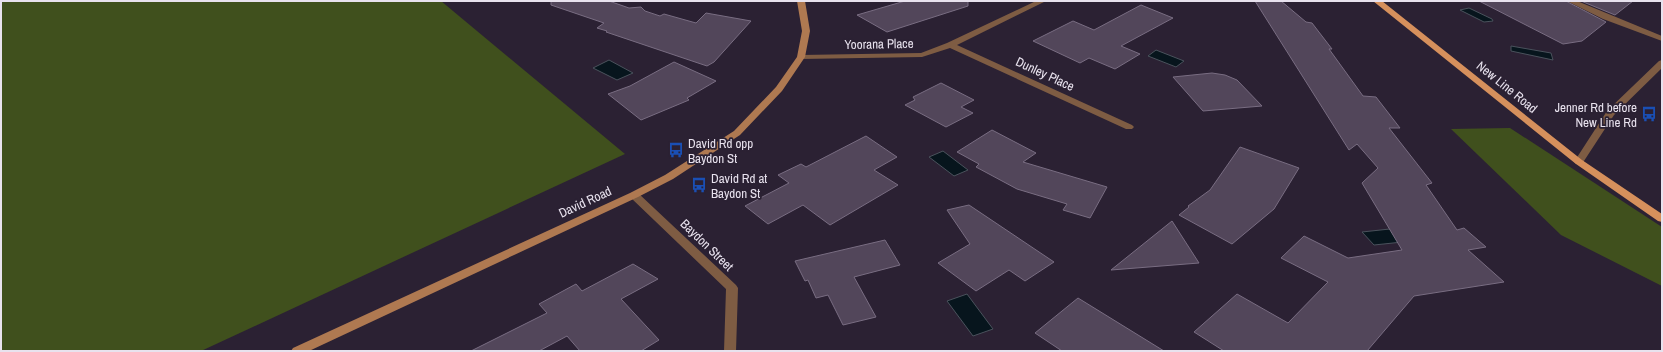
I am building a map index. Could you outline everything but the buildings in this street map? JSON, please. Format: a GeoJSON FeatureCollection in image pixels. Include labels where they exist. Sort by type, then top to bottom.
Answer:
{"type":"FeatureCollection","features":[{"type":"Feature","properties":{"kind":"main road","name":"New Line Road"},"geometry":{"type":"LineString","coordinates":[[1377,1],[1579,162],[1662,219]]}},
{"type":"Feature","properties":{"kind":"street","name":"David Road"},"geometry":{"type":"LineString","coordinates":[[297,351],[634,195],[675,173],[737,133],[779,89],[801,57],[806,31],[801,1]]}},
{"type":"Feature","properties":{"kind":"street","name":"Yoorana Place"},"geometry":{"type":"LineString","coordinates":[[801,57],[922,55],[950,45],[1042,1]]}},
{"type":"Feature","properties":{"kind":"street"},"geometry":{"type":"LineString","coordinates":[[1571,1],[1606,17],[1662,39]]}},
{"type":"Feature","properties":{"kind":"street","name":"Dunley Place"},"geometry":{"type":"LineString","coordinates":[[950,45],[1129,128]]}},
{"type":"Feature","properties":{"kind":"street"},"geometry":{"type":"LineString","coordinates":[[1579,162],[1610,113],[1662,63]]}},
{"type":"Feature","properties":{"kind":"street","name":"Baydon Street"},"geometry":{"type":"LineString","coordinates":[[634,195],[732,288],[730,351]]}},
{"type":"Feature","properties":{"kind":"green space"},"geometry":{"type":"Polygon","coordinates":[[[1,1],[441,1],[625,154],[201,351],[1,351],[1,1]]]}},
{"type":"Feature","properties":{"kind":"green space"},"geometry":{"type":"Polygon","coordinates":[[[1510,128],[1662,227],[1662,286],[1561,235],[1451,129],[1510,128]]]}},
{"type":"Feature","properties":{"kind":"shaded area"},"geometry":{"type":"Polygon","coordinates":[[[1469,8],[1492,19],[1493,21],[1484,22],[1460,10],[1469,8]]]}},
{"type":"Feature","properties":{"kind":"shaded area"},"geometry":{"type":"Polygon","coordinates":[[[1511,46],[1551,53],[1553,60],[1511,51],[1511,46]]]}},
{"type":"Feature","properties":{"kind":"shaded area"},"geometry":{"type":"Polygon","coordinates":[[[1156,50],[1184,61],[1176,67],[1148,56],[1156,50]]]}},
{"type":"Feature","properties":{"kind":"shaded area"},"geometry":{"type":"Polygon","coordinates":[[[609,60],[633,73],[617,80],[593,68],[609,60]]]}},
{"type":"Feature","properties":{"kind":"shaded area"},"geometry":{"type":"Polygon","coordinates":[[[943,151],[968,170],[954,176],[929,157],[943,151]]]}},
{"type":"Feature","properties":{"kind":"shaded area"},"geometry":{"type":"Polygon","coordinates":[[[1399,228],[1412,241],[1374,245],[1362,232],[1399,228]]]}},
{"type":"Feature","properties":{"kind":"shaded area"},"geometry":{"type":"Polygon","coordinates":[[[967,294],[993,329],[973,336],[947,301],[967,294]]]}},
{"type":"Feature","properties":{"kind":"place","name":"Jenner Rd before New Line Rd"},"geometry":{"type":"Point","coordinates":[1649,114]}},
{"type":"Feature","properties":{"kind":"place","name":"David Rd opp Baydon St"},"geometry":{"type":"Point","coordinates":[676,150]}},
{"type":"Feature","properties":{"kind":"place","name":"David Rd at Baydon St"},"geometry":{"type":"Point","coordinates":[699,185]}}]}
